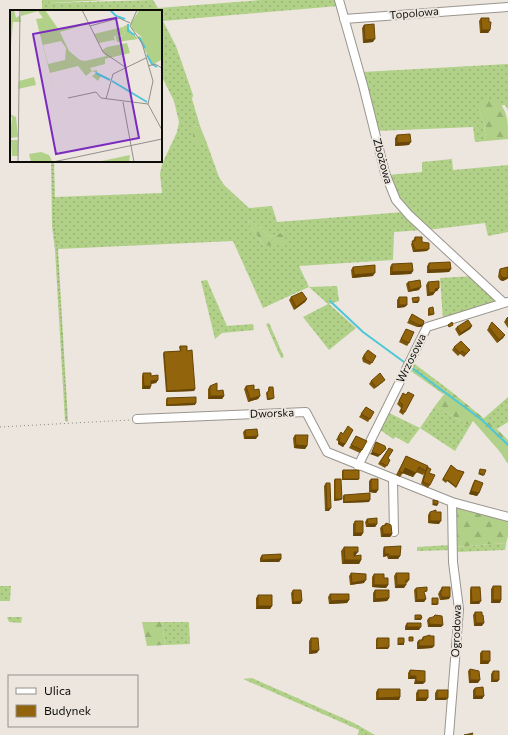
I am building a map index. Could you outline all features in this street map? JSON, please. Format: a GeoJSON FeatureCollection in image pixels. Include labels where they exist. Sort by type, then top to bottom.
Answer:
{"type":"FeatureCollection","features":[{"type":"Feature","properties":{"kind":"street","name":"Zbożowa"},"geometry":{"type":"LineString","coordinates":[[339,0],[385,173],[396,200],[409,215],[506,302]]}},
{"type":"Feature","properties":{"kind":"street","name":"Topolowa"},"geometry":{"type":"LineString","coordinates":[[344,19],[508,7]]}},
{"type":"Feature","properties":{"kind":"street","name":"Wrzosowa"},"geometry":{"type":"LineString","coordinates":[[358,466],[427,326],[506,302]]}},
{"type":"Feature","properties":{"kind":"street","name":"Dworska"},"geometry":{"type":"LineString","coordinates":[[137,420],[306,412],[325,451],[358,466],[452,502],[508,517]]}},
{"type":"Feature","properties":{"kind":"street"},"geometry":{"type":"LineString","coordinates":[[393,480],[394,532]]}},
{"type":"Feature","properties":{"kind":"street","name":"Ogrodowa"},"geometry":{"type":"LineString","coordinates":[[449,735],[459,608],[453,562],[452,502]]}},
{"type":"Feature","properties":{"kind":"path"},"geometry":{"type":"LineString","coordinates":[[52,162],[54,224],[57,249],[67,423]]}},
{"type":"Feature","properties":{"kind":"path"},"geometry":{"type":"LineString","coordinates":[[0,427],[137,420]]}},
{"type":"Feature","properties":{"kind":"green space"},"geometry":{"type":"Polygon","coordinates":[[[42,0],[49,0],[49,3],[153,0],[158,8],[262,0],[337,0],[338,6],[163,21],[176,46],[193,95],[192,99],[200,126],[193,127],[193,143],[206,141],[219,177],[224,185],[249,208],[272,206],[277,222],[404,212],[423,230],[394,232],[393,260],[299,266],[309,287],[263,308],[233,241],[58,249],[68,421],[65,421],[55,250],[52,226],[51,162],[54,162],[55,197],[162,193],[160,174],[162,164],[177,132],[179,122],[174,101],[162,77],[162,10],[42,10],[42,0]],[[252,221],[248,222],[264,246],[283,232],[270,237],[252,221]]]}},
{"type":"Feature","properties":{"kind":"green space"},"geometry":{"type":"Polygon","coordinates":[[[49,0],[107,0],[48,3],[49,0]]]}},
{"type":"Feature","properties":{"kind":"green space"},"geometry":{"type":"Polygon","coordinates":[[[508,64],[508,110],[505,105],[478,108],[484,124],[486,141],[475,142],[473,127],[377,131],[362,72],[508,64]]]}},
{"type":"Feature","properties":{"kind":"green space"},"geometry":{"type":"Polygon","coordinates":[[[496,99],[505,112],[508,126],[508,139],[486,141],[484,124],[478,108],[481,102],[496,99]]]}},
{"type":"Feature","properties":{"kind":"green space"},"geometry":{"type":"Polygon","coordinates":[[[200,126],[206,141],[193,144],[193,127],[200,126]]]}},
{"type":"Feature","properties":{"kind":"green space"},"geometry":{"type":"Polygon","coordinates":[[[452,159],[453,170],[508,165],[508,232],[488,236],[485,223],[427,230],[399,198],[388,175],[422,172],[422,162],[452,159]]]}},
{"type":"Feature","properties":{"kind":"green space"},"geometry":{"type":"Polygon","coordinates":[[[252,221],[270,237],[283,232],[284,243],[264,246],[248,222],[252,221]]]}},
{"type":"Feature","properties":{"kind":"green space"},"geometry":{"type":"Polygon","coordinates":[[[473,276],[498,301],[443,320],[440,278],[473,276]]]}},
{"type":"Feature","properties":{"kind":"green space"},"geometry":{"type":"Polygon","coordinates":[[[207,280],[227,326],[253,324],[254,330],[222,333],[215,339],[201,281],[207,280]]]}},
{"type":"Feature","properties":{"kind":"green space"},"geometry":{"type":"Polygon","coordinates":[[[337,286],[339,301],[329,304],[356,328],[329,350],[303,317],[328,304],[309,287],[337,286]]]}},
{"type":"Feature","properties":{"kind":"green space"},"geometry":{"type":"Polygon","coordinates":[[[269,323],[284,357],[281,358],[266,324],[269,323]]]}},
{"type":"Feature","properties":{"kind":"green space"},"geometry":{"type":"Polygon","coordinates":[[[412,362],[448,389],[443,394],[408,369],[412,362]]]}},
{"type":"Feature","properties":{"kind":"green space"},"geometry":{"type":"Polygon","coordinates":[[[448,389],[497,429],[508,440],[508,463],[473,421],[470,426],[435,406],[448,389]]]}},
{"type":"Feature","properties":{"kind":"green space"},"geometry":{"type":"Polygon","coordinates":[[[508,397],[508,422],[497,429],[483,419],[508,397]]]}},
{"type":"Feature","properties":{"kind":"green space"},"geometry":{"type":"Polygon","coordinates":[[[435,406],[470,426],[455,451],[420,428],[435,406]]]}},
{"type":"Feature","properties":{"kind":"green space"},"geometry":{"type":"Polygon","coordinates":[[[387,412],[420,428],[408,444],[396,437],[393,439],[379,429],[387,412]]]}},
{"type":"Feature","properties":{"kind":"green space"},"geometry":{"type":"Polygon","coordinates":[[[454,505],[508,519],[508,536],[506,543],[455,547],[454,505]]]}},
{"type":"Feature","properties":{"kind":"green space"},"geometry":{"type":"Polygon","coordinates":[[[506,543],[505,550],[455,552],[455,547],[506,543]]]}},
{"type":"Feature","properties":{"kind":"green space"},"geometry":{"type":"Polygon","coordinates":[[[450,545],[451,550],[417,551],[417,547],[450,545]]]}},
{"type":"Feature","properties":{"kind":"green space"},"geometry":{"type":"Polygon","coordinates":[[[0,586],[11,586],[10,601],[0,601],[0,586]]]}},
{"type":"Feature","properties":{"kind":"green space"},"geometry":{"type":"Polygon","coordinates":[[[7,617],[22,617],[21,623],[9,622],[7,617]]]}},
{"type":"Feature","properties":{"kind":"green space"},"geometry":{"type":"Polygon","coordinates":[[[142,622],[162,622],[165,645],[147,646],[142,622]]]}},
{"type":"Feature","properties":{"kind":"green space"},"geometry":{"type":"Polygon","coordinates":[[[162,622],[189,622],[190,644],[165,645],[162,622]]]}},
{"type":"Feature","properties":{"kind":"green space"},"geometry":{"type":"Polygon","coordinates":[[[252,678],[354,723],[375,735],[358,735],[359,730],[243,679],[252,678]]]}},
{"type":"Feature","properties":{"kind":"building"},"geometry":{"type":"Polygon","coordinates":[[[481,18],[489,18],[489,22],[491,22],[490,30],[482,30],[481,18]]]}},
{"type":"Feature","properties":{"kind":"building"},"geometry":{"type":"Polygon","coordinates":[[[374,24],[375,39],[365,40],[364,25],[374,24]]]}},
{"type":"Feature","properties":{"kind":"building"},"geometry":{"type":"Polygon","coordinates":[[[410,134],[411,142],[397,143],[397,135],[410,134]]]}},
{"type":"Feature","properties":{"kind":"building"},"geometry":{"type":"Polygon","coordinates":[[[415,237],[422,237],[422,242],[429,243],[429,249],[415,250],[412,241],[415,241],[415,237]]]}},
{"type":"Feature","properties":{"kind":"building"},"geometry":{"type":"Polygon","coordinates":[[[450,262],[451,269],[429,270],[429,263],[450,262]]]}},
{"type":"Feature","properties":{"kind":"building"},"geometry":{"type":"Polygon","coordinates":[[[412,263],[413,271],[392,272],[392,264],[412,263]]]}},
{"type":"Feature","properties":{"kind":"building"},"geometry":{"type":"Polygon","coordinates":[[[375,265],[375,273],[354,275],[353,267],[375,265]]]}},
{"type":"Feature","properties":{"kind":"building"},"geometry":{"type":"Polygon","coordinates":[[[508,267],[508,277],[502,277],[500,274],[500,269],[508,267]]]}},
{"type":"Feature","properties":{"kind":"building"},"geometry":{"type":"Polygon","coordinates":[[[420,280],[421,287],[410,290],[408,282],[420,280]]]}},
{"type":"Feature","properties":{"kind":"building"},"geometry":{"type":"Polygon","coordinates":[[[439,281],[439,288],[435,289],[435,292],[429,293],[428,282],[439,281]]]}},
{"type":"Feature","properties":{"kind":"building"},"geometry":{"type":"Polygon","coordinates":[[[302,292],[307,299],[296,307],[291,297],[302,292]]]}},
{"type":"Feature","properties":{"kind":"building"},"geometry":{"type":"Polygon","coordinates":[[[399,297],[407,297],[407,305],[399,305],[399,297]]]}},
{"type":"Feature","properties":{"kind":"building"},"geometry":{"type":"Polygon","coordinates":[[[419,297],[419,301],[413,302],[412,298],[419,297]]]}},
{"type":"Feature","properties":{"kind":"building"},"geometry":{"type":"Polygon","coordinates":[[[433,307],[434,314],[429,314],[429,308],[433,307]]]}},
{"type":"Feature","properties":{"kind":"building"},"geometry":{"type":"Polygon","coordinates":[[[412,314],[424,321],[423,325],[419,325],[409,320],[412,314]]]}},
{"type":"Feature","properties":{"kind":"building"},"geometry":{"type":"Polygon","coordinates":[[[468,320],[472,326],[461,333],[457,327],[468,320]]]}},
{"type":"Feature","properties":{"kind":"building"},"geometry":{"type":"Polygon","coordinates":[[[452,322],[453,325],[449,327],[448,325],[452,322]]]}},
{"type":"Feature","properties":{"kind":"building"},"geometry":{"type":"Polygon","coordinates":[[[492,322],[505,335],[499,340],[489,327],[492,322]]]}},
{"type":"Feature","properties":{"kind":"building"},"geometry":{"type":"Polygon","coordinates":[[[406,329],[414,332],[409,343],[401,339],[406,329]]]}},
{"type":"Feature","properties":{"kind":"building"},"geometry":{"type":"Polygon","coordinates":[[[461,341],[470,350],[466,354],[462,351],[460,353],[454,347],[461,341]]]}},
{"type":"Feature","properties":{"kind":"building"},"geometry":{"type":"Polygon","coordinates":[[[180,346],[187,346],[187,351],[192,350],[195,389],[167,391],[164,352],[181,351],[180,346]]]}},
{"type":"Feature","properties":{"kind":"building"},"geometry":{"type":"Polygon","coordinates":[[[368,350],[376,356],[372,363],[365,359],[364,355],[368,350]]]}},
{"type":"Feature","properties":{"kind":"building"},"geometry":{"type":"Polygon","coordinates":[[[143,373],[151,373],[151,376],[158,375],[158,380],[151,381],[151,386],[144,386],[143,373]]]}},
{"type":"Feature","properties":{"kind":"building"},"geometry":{"type":"Polygon","coordinates":[[[380,373],[385,380],[376,387],[371,381],[380,373]]]}},
{"type":"Feature","properties":{"kind":"building"},"geometry":{"type":"Polygon","coordinates":[[[217,383],[217,391],[223,390],[224,396],[210,396],[210,386],[217,383]]]}},
{"type":"Feature","properties":{"kind":"building"},"geometry":{"type":"Polygon","coordinates":[[[254,385],[254,390],[259,389],[260,396],[250,399],[246,386],[254,385]]]}},
{"type":"Feature","properties":{"kind":"building"},"geometry":{"type":"Polygon","coordinates":[[[269,387],[273,387],[274,398],[268,399],[267,392],[269,391],[269,387]]]}},
{"type":"Feature","properties":{"kind":"building"},"geometry":{"type":"Polygon","coordinates":[[[408,392],[414,395],[405,412],[401,410],[403,405],[399,401],[403,393],[406,395],[408,392]]]}},
{"type":"Feature","properties":{"kind":"building"},"geometry":{"type":"Polygon","coordinates":[[[196,397],[196,403],[167,405],[167,398],[196,397]]]}},
{"type":"Feature","properties":{"kind":"building"},"geometry":{"type":"Polygon","coordinates":[[[366,407],[374,412],[370,419],[361,414],[366,407]]]}},
{"type":"Feature","properties":{"kind":"building"},"geometry":{"type":"Polygon","coordinates":[[[348,426],[353,430],[345,444],[339,442],[340,438],[338,437],[341,432],[343,434],[348,426]]]}},
{"type":"Feature","properties":{"kind":"building"},"geometry":{"type":"Polygon","coordinates":[[[257,429],[258,436],[246,437],[245,430],[257,429]]]}},
{"type":"Feature","properties":{"kind":"building"},"geometry":{"type":"Polygon","coordinates":[[[295,435],[308,435],[307,446],[296,445],[295,435]]]}},
{"type":"Feature","properties":{"kind":"building"},"geometry":{"type":"Polygon","coordinates":[[[356,436],[367,441],[362,450],[351,445],[356,436]]]}},
{"type":"Feature","properties":{"kind":"building"},"geometry":{"type":"Polygon","coordinates":[[[376,442],[385,446],[386,449],[380,455],[372,452],[376,442]]]}},
{"type":"Feature","properties":{"kind":"building"},"geometry":{"type":"Polygon","coordinates":[[[389,448],[393,450],[388,458],[390,460],[387,466],[380,462],[389,448]]]}},
{"type":"Feature","properties":{"kind":"building"},"geometry":{"type":"Polygon","coordinates":[[[406,456],[428,466],[426,471],[419,467],[416,473],[405,468],[403,473],[399,471],[406,456]]]}},
{"type":"Feature","properties":{"kind":"building"},"geometry":{"type":"Polygon","coordinates":[[[451,465],[457,470],[464,472],[456,487],[448,480],[443,479],[451,465]]]}},
{"type":"Feature","properties":{"kind":"building"},"geometry":{"type":"Polygon","coordinates":[[[427,467],[431,469],[429,473],[435,475],[430,485],[423,482],[427,467]]]}},
{"type":"Feature","properties":{"kind":"building"},"geometry":{"type":"Polygon","coordinates":[[[480,469],[486,470],[484,475],[479,473],[480,469]]]}},
{"type":"Feature","properties":{"kind":"building"},"geometry":{"type":"Polygon","coordinates":[[[343,470],[359,470],[359,479],[343,479],[343,470]]]}},
{"type":"Feature","properties":{"kind":"building"},"geometry":{"type":"Polygon","coordinates":[[[335,479],[341,479],[342,499],[335,499],[335,479]]]}},
{"type":"Feature","properties":{"kind":"building"},"geometry":{"type":"Polygon","coordinates":[[[371,479],[378,479],[378,490],[371,490],[371,479]]]}},
{"type":"Feature","properties":{"kind":"building"},"geometry":{"type":"Polygon","coordinates":[[[475,480],[483,483],[479,493],[471,491],[475,480]]]}},
{"type":"Feature","properties":{"kind":"building"},"geometry":{"type":"Polygon","coordinates":[[[326,483],[330,483],[331,508],[327,509],[326,483]]]}},
{"type":"Feature","properties":{"kind":"building"},"geometry":{"type":"Polygon","coordinates":[[[370,493],[370,500],[344,502],[344,495],[370,493]]]}},
{"type":"Feature","properties":{"kind":"building"},"geometry":{"type":"Polygon","coordinates":[[[433,500],[438,501],[438,504],[433,504],[433,500]]]}},
{"type":"Feature","properties":{"kind":"building"},"geometry":{"type":"Polygon","coordinates":[[[436,510],[436,512],[441,512],[441,521],[430,521],[430,512],[436,510]]]}},
{"type":"Feature","properties":{"kind":"building"},"geometry":{"type":"Polygon","coordinates":[[[377,518],[377,524],[368,524],[367,519],[377,518]]]}},
{"type":"Feature","properties":{"kind":"building"},"geometry":{"type":"Polygon","coordinates":[[[355,521],[363,521],[363,533],[355,533],[355,521]]]}},
{"type":"Feature","properties":{"kind":"building"},"geometry":{"type":"Polygon","coordinates":[[[386,523],[391,525],[392,534],[383,534],[382,526],[386,525],[386,523]]]}},
{"type":"Feature","properties":{"kind":"building"},"geometry":{"type":"Polygon","coordinates":[[[401,546],[400,556],[389,556],[389,554],[385,554],[384,547],[401,546]]]}},
{"type":"Feature","properties":{"kind":"building"},"geometry":{"type":"Polygon","coordinates":[[[344,547],[358,547],[358,552],[354,552],[354,556],[361,555],[361,560],[345,560],[344,547]]]}},
{"type":"Feature","properties":{"kind":"building"},"geometry":{"type":"Polygon","coordinates":[[[281,554],[281,559],[262,560],[262,555],[281,554]]]}},
{"type":"Feature","properties":{"kind":"building"},"geometry":{"type":"Polygon","coordinates":[[[351,573],[366,574],[366,580],[352,583],[351,573]]]}},
{"type":"Feature","properties":{"kind":"building"},"geometry":{"type":"Polygon","coordinates":[[[396,573],[409,573],[409,580],[406,580],[406,585],[397,585],[396,573]]]}},
{"type":"Feature","properties":{"kind":"building"},"geometry":{"type":"Polygon","coordinates":[[[374,574],[384,574],[384,578],[388,578],[388,585],[374,585],[374,574]]]}},
{"type":"Feature","properties":{"kind":"building"},"geometry":{"type":"Polygon","coordinates":[[[493,586],[501,586],[501,600],[493,600],[493,586]]]}},
{"type":"Feature","properties":{"kind":"building"},"geometry":{"type":"Polygon","coordinates":[[[427,587],[427,591],[424,592],[426,599],[417,600],[416,588],[427,587]]]}},
{"type":"Feature","properties":{"kind":"building"},"geometry":{"type":"Polygon","coordinates":[[[442,587],[450,587],[450,597],[442,597],[440,591],[442,591],[442,587]]]}},
{"type":"Feature","properties":{"kind":"building"},"geometry":{"type":"Polygon","coordinates":[[[471,587],[480,587],[481,601],[472,602],[471,587]]]}},
{"type":"Feature","properties":{"kind":"building"},"geometry":{"type":"Polygon","coordinates":[[[293,590],[301,590],[302,601],[293,602],[293,590]]]}},
{"type":"Feature","properties":{"kind":"building"},"geometry":{"type":"Polygon","coordinates":[[[375,590],[389,590],[389,598],[375,599],[375,590]]]}},
{"type":"Feature","properties":{"kind":"building"},"geometry":{"type":"Polygon","coordinates":[[[330,594],[349,594],[349,600],[331,601],[330,594]]]}},
{"type":"Feature","properties":{"kind":"building"},"geometry":{"type":"Polygon","coordinates":[[[258,595],[272,595],[272,606],[258,606],[258,595]]]}},
{"type":"Feature","properties":{"kind":"building"},"geometry":{"type":"Polygon","coordinates":[[[432,598],[438,598],[438,604],[432,604],[432,598]]]}},
{"type":"Feature","properties":{"kind":"building"},"geometry":{"type":"Polygon","coordinates":[[[475,612],[482,612],[484,623],[476,623],[475,612]]]}},
{"type":"Feature","properties":{"kind":"building"},"geometry":{"type":"Polygon","coordinates":[[[415,615],[421,615],[422,618],[415,619],[415,615]]]}},
{"type":"Feature","properties":{"kind":"building"},"geometry":{"type":"Polygon","coordinates":[[[435,615],[442,616],[443,625],[429,624],[429,618],[435,615]]]}},
{"type":"Feature","properties":{"kind":"building"},"geometry":{"type":"Polygon","coordinates":[[[407,623],[421,623],[421,627],[407,627],[407,623]]]}},
{"type":"Feature","properties":{"kind":"building"},"geometry":{"type":"Polygon","coordinates":[[[430,635],[434,636],[434,646],[419,646],[419,640],[423,640],[423,637],[430,635]]]}},
{"type":"Feature","properties":{"kind":"building"},"geometry":{"type":"Polygon","coordinates":[[[409,637],[413,637],[413,641],[409,641],[409,637]]]}},
{"type":"Feature","properties":{"kind":"building"},"geometry":{"type":"Polygon","coordinates":[[[311,638],[318,638],[319,650],[311,651],[311,638]]]}},
{"type":"Feature","properties":{"kind":"building"},"geometry":{"type":"Polygon","coordinates":[[[377,638],[389,638],[389,647],[377,648],[377,638]]]}},
{"type":"Feature","properties":{"kind":"building"},"geometry":{"type":"Polygon","coordinates":[[[398,638],[404,638],[404,643],[398,644],[398,638]]]}},
{"type":"Feature","properties":{"kind":"building"},"geometry":{"type":"Polygon","coordinates":[[[482,651],[490,651],[490,661],[482,661],[482,651]]]}},
{"type":"Feature","properties":{"kind":"building"},"geometry":{"type":"Polygon","coordinates":[[[470,669],[479,671],[480,680],[470,680],[470,669]]]}},
{"type":"Feature","properties":{"kind":"building"},"geometry":{"type":"Polygon","coordinates":[[[410,670],[425,671],[425,682],[416,681],[416,676],[410,676],[410,670]]]}},
{"type":"Feature","properties":{"kind":"building"},"geometry":{"type":"Polygon","coordinates":[[[493,671],[499,671],[499,680],[493,680],[493,671]]]}},
{"type":"Feature","properties":{"kind":"building"},"geometry":{"type":"Polygon","coordinates":[[[483,687],[484,696],[475,696],[475,688],[483,687]]]}},
{"type":"Feature","properties":{"kind":"building"},"geometry":{"type":"Polygon","coordinates":[[[378,689],[400,689],[400,697],[378,698],[378,689]]]}},
{"type":"Feature","properties":{"kind":"building"},"geometry":{"type":"Polygon","coordinates":[[[418,690],[428,690],[428,698],[418,698],[418,690]]]}},
{"type":"Feature","properties":{"kind":"building"},"geometry":{"type":"Polygon","coordinates":[[[437,690],[448,690],[448,698],[437,698],[437,690]]]}},
{"type":"Feature","properties":{"kind":"waterway"},"geometry":{"type":"LineString","coordinates":[[330,301],[363,332],[404,362]]}},
{"type":"Feature","properties":{"kind":"waterway"},"geometry":{"type":"LineString","coordinates":[[412,368],[482,420],[508,445]]}}]}
